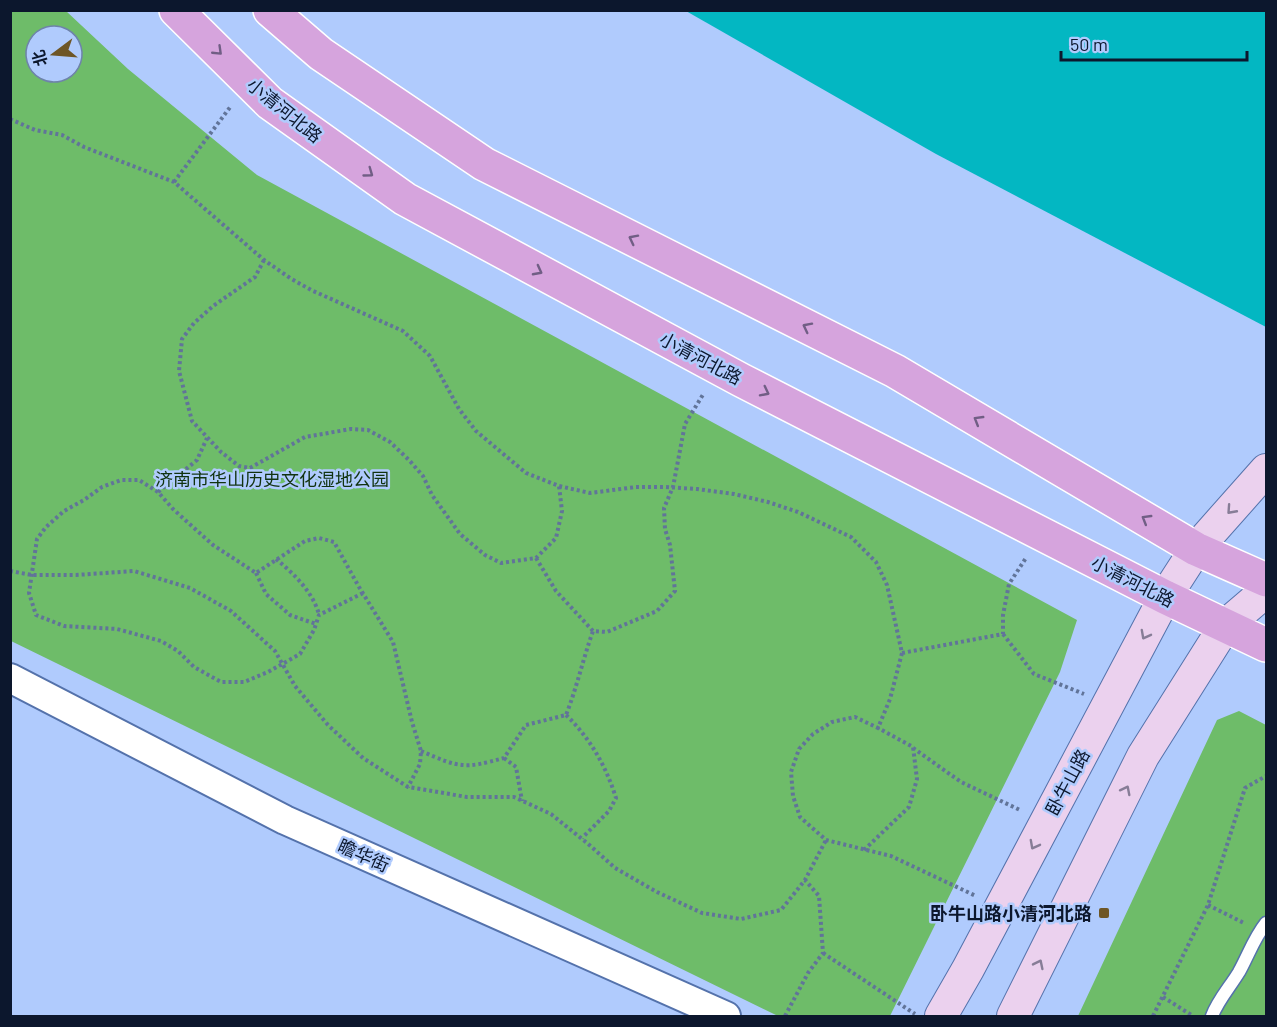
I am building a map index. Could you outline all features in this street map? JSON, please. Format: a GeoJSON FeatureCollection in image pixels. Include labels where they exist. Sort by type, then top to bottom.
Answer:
{"type":"FeatureCollection","features":[{"type":"Feature","properties":{"kind":"main road","name":"小清河北路"},"geometry":{"type":"LineString","coordinates":[[176,10],[270,103],[405,199],[719,368],[1165,597],[1266,645]]}},
{"type":"Feature","properties":{"kind":"main road"},"geometry":{"type":"LineString","coordinates":[[270,10],[321,54],[484,164],[895,371],[1196,549],[1266,580]]}},
{"type":"Feature","properties":{"kind":"main road","name":"卧牛山路"},"geometry":{"type":"LineString","coordinates":[[941,1017],[1165,597],[1196,549],[1266,470]]}},
{"type":"Feature","properties":{"kind":"main road"},"geometry":{"type":"LineString","coordinates":[[1013,1017],[1143,756],[1225,626],[1266,591]]}},
{"type":"Feature","properties":{"kind":"street","name":"瞻华街"},"geometry":{"type":"LineString","coordinates":[[10,678],[285,820],[726,1017]]}},
{"type":"Feature","properties":{"kind":"lane"},"geometry":{"type":"LineString","coordinates":[[1212,1017],[1215,1008],[1239,972],[1263,927]]}},
{"type":"Feature","properties":{"kind":"path"},"geometry":{"type":"LineString","coordinates":[[174,182],[249,82]]}},
{"type":"Feature","properties":{"kind":"path"},"geometry":{"type":"LineString","coordinates":[[10,118],[35,130],[62,135],[84,147],[174,182],[264,260],[290,278],[311,290],[403,331],[430,356],[459,409],[476,430],[526,473],[559,486],[590,493],[636,487],[672,487],[734,494],[798,512],[851,537],[876,562],[887,585],[902,653],[890,699],[878,728]]}},
{"type":"Feature","properties":{"kind":"path"},"geometry":{"type":"LineString","coordinates":[[264,260],[255,278],[213,306],[194,323],[182,339],[179,371],[192,421],[221,453],[238,466],[250,468],[306,436],[351,429],[368,429],[390,442],[409,460],[423,476],[432,495],[460,534],[485,555],[501,563],[536,558],[556,538],[562,511],[559,486]]}},
{"type":"Feature","properties":{"kind":"path"},"geometry":{"type":"LineString","coordinates":[[536,558],[556,591],[593,631],[607,632],[657,611],[675,591],[664,508],[672,487],[685,424],[719,368]]}},
{"type":"Feature","properties":{"kind":"path"},"geometry":{"type":"LineString","coordinates":[[158,492],[197,460],[207,438]]}},
{"type":"Feature","properties":{"kind":"path"},"geometry":{"type":"LineString","coordinates":[[276,559],[296,577],[309,593],[319,615],[316,624],[300,654],[244,682],[221,682],[194,667],[178,651],[161,641],[117,629],[64,626],[36,615],[29,593],[38,539],[46,527],[64,511],[102,487],[121,480],[139,480],[158,492],[173,509],[213,545],[256,573],[266,594],[290,615],[316,624]]}},
{"type":"Feature","properties":{"kind":"path"},"geometry":{"type":"LineString","coordinates":[[1041,534],[1009,584],[1003,615],[1003,634],[1034,674],[1108,705]]}},
{"type":"Feature","properties":{"kind":"path"},"geometry":{"type":"LineString","coordinates":[[256,573],[305,541],[319,538],[334,542],[393,642],[421,751],[420,764],[408,787]]}},
{"type":"Feature","properties":{"kind":"path"},"geometry":{"type":"LineString","coordinates":[[10,571],[76,575],[134,571],[190,588],[231,611],[275,651],[295,686],[328,725],[363,758],[408,787],[467,797],[514,797],[551,814],[615,868],[702,914],[741,919],[781,910],[805,880],[826,840]]}},
{"type":"Feature","properties":{"kind":"path"},"geometry":{"type":"LineString","coordinates":[[319,615],[363,593]]}},
{"type":"Feature","properties":{"kind":"path"},"geometry":{"type":"LineString","coordinates":[[566,715],[576,691],[593,631]]}},
{"type":"Feature","properties":{"kind":"path"},"geometry":{"type":"LineString","coordinates":[[902,653],[1003,634]]}},
{"type":"Feature","properties":{"kind":"path"},"geometry":{"type":"LineString","coordinates":[[421,751],[451,764],[473,766],[504,758],[526,724],[566,715]]}},
{"type":"Feature","properties":{"kind":"path"},"geometry":{"type":"LineString","coordinates":[[566,715],[583,731],[609,775],[616,798],[609,811],[582,838]]}},
{"type":"Feature","properties":{"kind":"path"},"geometry":{"type":"LineString","coordinates":[[1001,908],[891,856],[826,840],[800,818],[793,796],[791,772],[799,748],[813,734],[832,722],[855,717],[913,747],[961,782],[1046,823]]}},
{"type":"Feature","properties":{"kind":"path"},"geometry":{"type":"LineString","coordinates":[[864,850],[909,807],[917,779],[913,747]]}},
{"type":"Feature","properties":{"kind":"path"},"geometry":{"type":"LineString","coordinates":[[504,758],[516,767],[522,801]]}},
{"type":"Feature","properties":{"kind":"path"},"geometry":{"type":"LineString","coordinates":[[1153,1017],[1208,905],[1245,788],[1266,776]]}},
{"type":"Feature","properties":{"kind":"path"},"geometry":{"type":"LineString","coordinates":[[784,1017],[808,973],[823,953],[819,896],[805,880]]}},
{"type":"Feature","properties":{"kind":"path"},"geometry":{"type":"LineString","coordinates":[[1208,905],[1263,927]]}},
{"type":"Feature","properties":{"kind":"path"},"geometry":{"type":"LineString","coordinates":[[823,953],[919,1017]]}},
{"type":"Feature","properties":{"kind":"path"},"geometry":{"type":"LineString","coordinates":[[1163,997],[1194,1017]]}},
{"type":"Feature","properties":{"kind":"green space","name":"济南市华山历史文化湿地公园"},"geometry":{"type":"Polygon","coordinates":[[[10,11],[66,11],[80,24],[24,24],[24,84],[84,84],[84,28],[128,69],[257,175],[1077,620],[1060,672],[890,1016],[778,1016],[11,641],[10,11]]]}},
{"type":"Feature","properties":{"kind":"green space"},"geometry":{"type":"Polygon","coordinates":[[[1239,711],[1266,725],[1266,1016],[1078,1016],[1217,720],[1239,711]]]}},
{"type":"Feature","properties":{"kind":"shaded area"},"geometry":{"type":"Polygon","coordinates":[[[686,11],[1266,11],[1266,327],[936,154],[686,11]]]}},
{"type":"Feature","properties":{"kind":"place","name":"卧牛山路小清河北路"},"geometry":{"type":"Point","coordinates":[1104,913]}}]}
